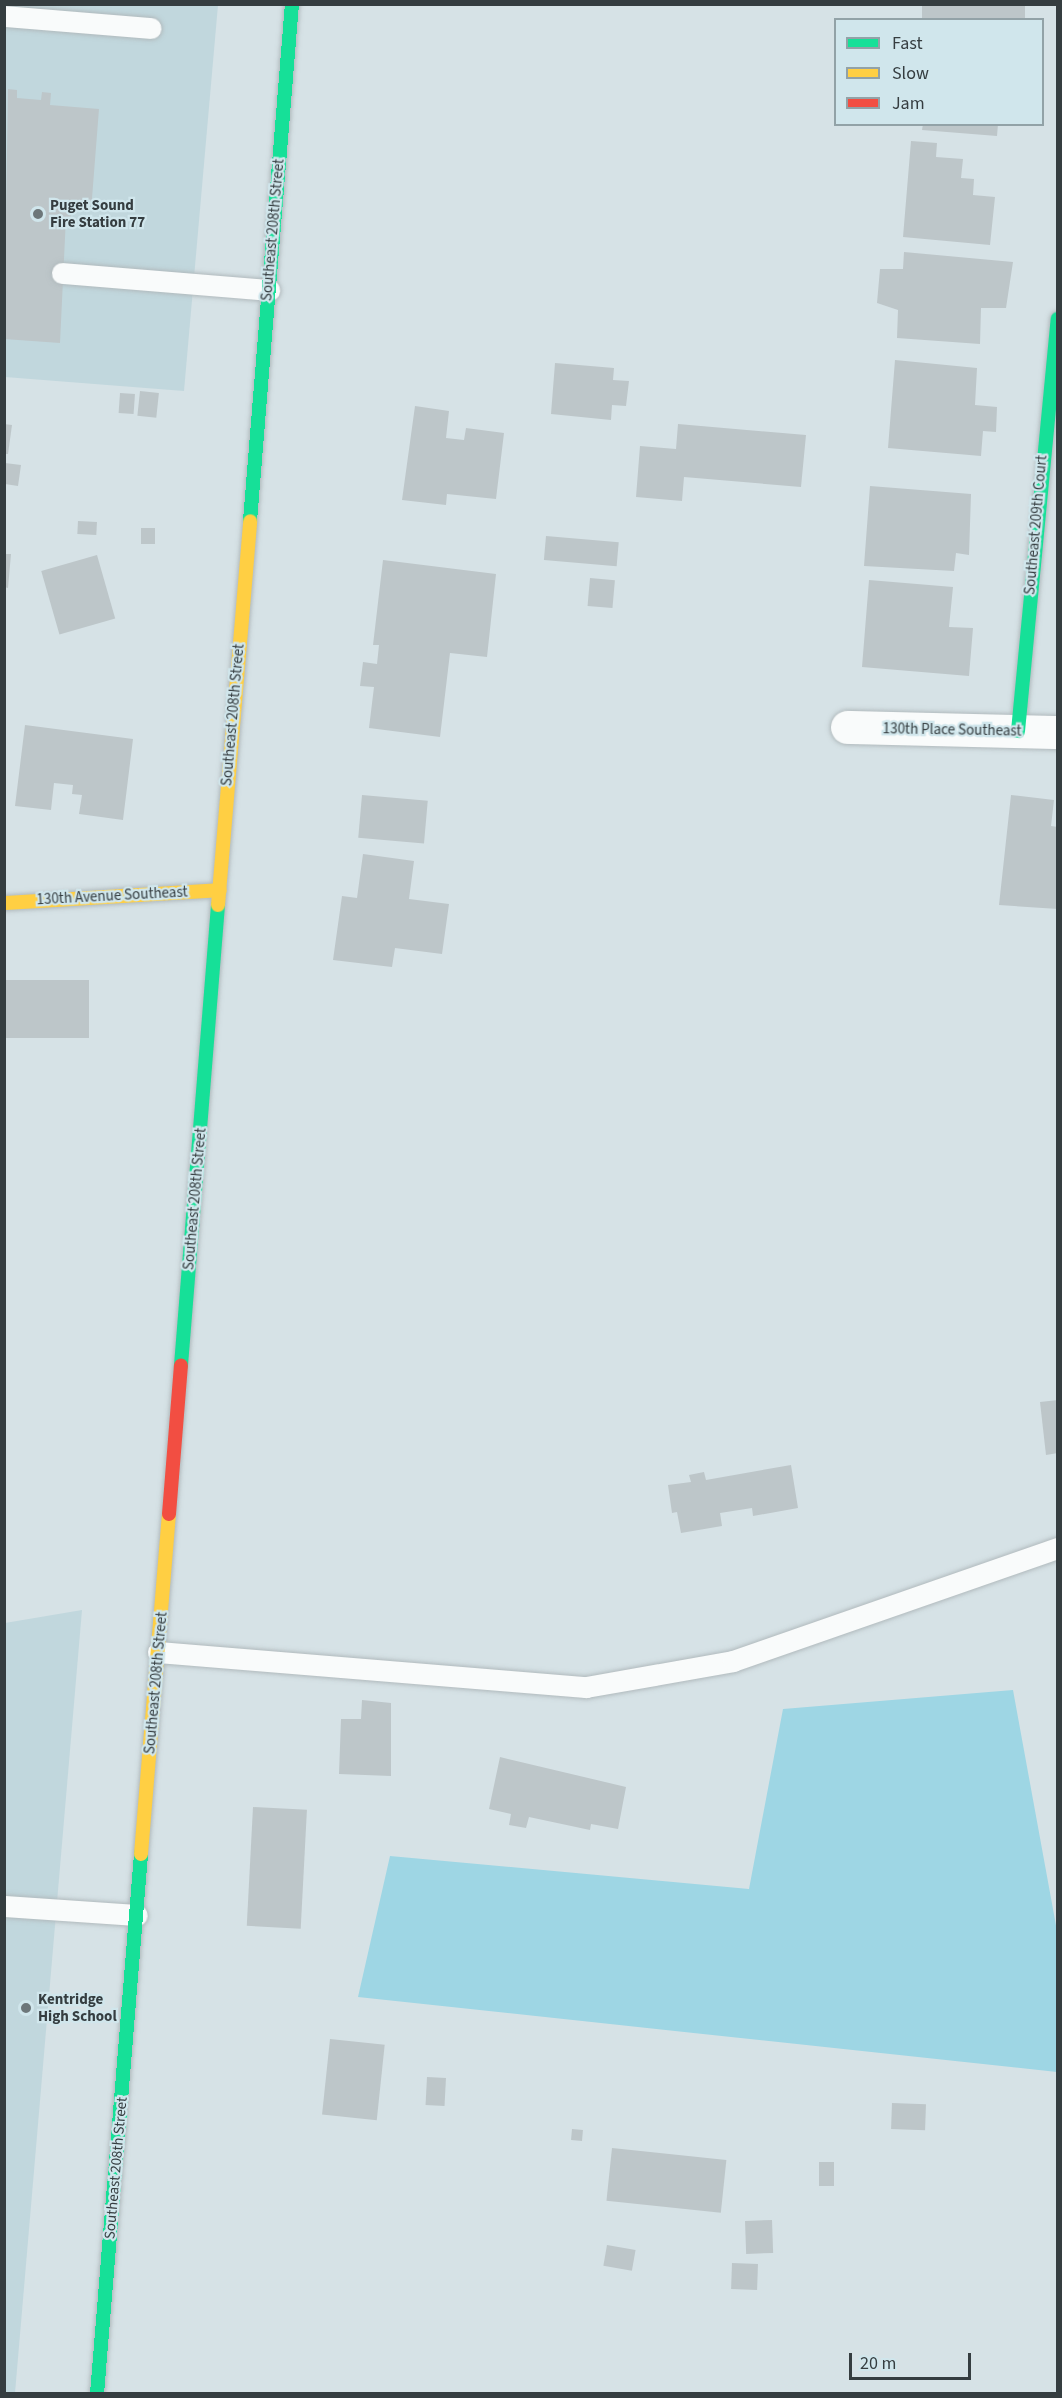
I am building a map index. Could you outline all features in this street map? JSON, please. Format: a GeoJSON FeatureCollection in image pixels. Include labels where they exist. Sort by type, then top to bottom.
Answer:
{"type":"FeatureCollection","features":[{"type":"Feature","properties":{"kind":"main road","name":"Southeast 208th Street"},"geometry":{"type":"LineString","coordinates":[[97,2394],[292,4]]}},
{"type":"Feature","properties":{"kind":"main road","name":"Southeast 209th Court"},"geometry":{"type":"LineString","coordinates":[[1018,731],[1058,319]]}},
{"type":"Feature","properties":{"kind":"main road","name":"130th Avenue Southeast"},"geometry":{"type":"LineString","coordinates":[[4,903],[220,890]]}},
{"type":"Feature","properties":{"kind":"street","name":"130th Place Southeast"},"geometry":{"type":"LineString","coordinates":[[847,727],[1058,732]]}},
{"type":"Feature","properties":{"kind":"lane"},"geometry":{"type":"LineString","coordinates":[[4,16],[151,28]]}},
{"type":"Feature","properties":{"kind":"lane"},"geometry":{"type":"LineString","coordinates":[[62,273],[269,290]]}},
{"type":"Feature","properties":{"kind":"lane"},"geometry":{"type":"LineString","coordinates":[[158,1652],[586,1688],[733,1661],[1058,1548]]}},
{"type":"Feature","properties":{"kind":"lane"},"geometry":{"type":"LineString","coordinates":[[4,1906],[136,1915]]}},
{"type":"Feature","properties":{"kind":"shaded area"},"geometry":{"type":"Polygon","coordinates":[[[4,5],[218,5],[184,391],[5,377],[4,5]]]}},
{"type":"Feature","properties":{"kind":"shaded area","name":"Kentridge High School"},"geometry":{"type":"Polygon","coordinates":[[[82,1610],[15,2393],[5,2394],[5,1623],[82,1610]]]}},
{"type":"Feature","properties":{"kind":"shaded area"},"geometry":{"type":"Polygon","coordinates":[[[1013,1690],[1057,1931],[1057,2072],[358,1997],[390,1856],[749,1889],[783,1709],[1013,1690]]]}},
{"type":"Feature","properties":{"kind":"building"},"geometry":{"type":"Polygon","coordinates":[[[922,4],[1025,4],[1025,18],[922,18],[922,4]]]}},
{"type":"Feature","properties":{"kind":"building","name":"Puget Sound Fire Station 77"},"geometry":{"type":"Polygon","coordinates":[[[8,89],[17,90],[17,98],[41,100],[42,92],[51,93],[50,105],[99,109],[91,211],[71,209],[71,217],[66,217],[60,343],[4,339],[8,89]]]}},
{"type":"Feature","properties":{"kind":"building"},"geometry":{"type":"Polygon","coordinates":[[[923,126],[998,126],[997,136],[922,130],[923,126]]]}},
{"type":"Feature","properties":{"kind":"building"},"geometry":{"type":"Polygon","coordinates":[[[911,141],[937,143],[936,157],[963,159],[961,178],[974,179],[973,195],[995,197],[990,245],[903,237],[911,141]]]}},
{"type":"Feature","properties":{"kind":"building"},"geometry":{"type":"Polygon","coordinates":[[[904,252],[1013,262],[1006,308],[981,308],[980,344],[897,338],[898,310],[877,303],[880,269],[903,269],[904,252]]]}},
{"type":"Feature","properties":{"kind":"building"},"geometry":{"type":"Polygon","coordinates":[[[895,360],[977,368],[975,405],[997,407],[996,432],[983,431],[981,456],[888,448],[895,360]]]}},
{"type":"Feature","properties":{"kind":"building"},"geometry":{"type":"Polygon","coordinates":[[[555,363],[614,368],[613,380],[629,381],[626,406],[612,405],[611,420],[551,414],[555,363]]]}},
{"type":"Feature","properties":{"kind":"building"},"geometry":{"type":"Polygon","coordinates":[[[140,391],[159,393],[156,418],[137,416],[140,391]]]}},
{"type":"Feature","properties":{"kind":"building"},"geometry":{"type":"Polygon","coordinates":[[[120,393],[135,394],[134,414],[119,413],[120,393]]]}},
{"type":"Feature","properties":{"kind":"building"},"geometry":{"type":"Polygon","coordinates":[[[415,406],[449,411],[446,438],[464,440],[466,428],[504,433],[496,499],[447,494],[446,505],[402,500],[415,406]]]}},
{"type":"Feature","properties":{"kind":"building"},"geometry":{"type":"Polygon","coordinates":[[[4,424],[12,425],[8,454],[4,454],[4,424]]]}},
{"type":"Feature","properties":{"kind":"building"},"geometry":{"type":"Polygon","coordinates":[[[678,424],[806,435],[801,487],[684,477],[682,501],[636,497],[640,446],[676,449],[678,424]]]}},
{"type":"Feature","properties":{"kind":"building"},"geometry":{"type":"Polygon","coordinates":[[[5,463],[21,465],[18,486],[5,484],[5,463]]]}},
{"type":"Feature","properties":{"kind":"building"},"geometry":{"type":"Polygon","coordinates":[[[870,486],[971,494],[969,555],[956,553],[954,571],[864,566],[870,486]]]}},
{"type":"Feature","properties":{"kind":"building"},"geometry":{"type":"Polygon","coordinates":[[[78,521],[97,522],[96,535],[77,534],[78,521]]]}},
{"type":"Feature","properties":{"kind":"building"},"geometry":{"type":"Polygon","coordinates":[[[141,528],[155,528],[155,544],[141,544],[141,528]]]}},
{"type":"Feature","properties":{"kind":"building"},"geometry":{"type":"Polygon","coordinates":[[[546,536],[619,542],[617,566],[544,560],[546,536]]]}},
{"type":"Feature","properties":{"kind":"building"},"geometry":{"type":"Polygon","coordinates":[[[4,554],[11,554],[8,588],[4,587],[4,554]]]}},
{"type":"Feature","properties":{"kind":"building"},"geometry":{"type":"Polygon","coordinates":[[[97,555],[115,618],[59,634],[41,571],[97,555]]]}},
{"type":"Feature","properties":{"kind":"building"},"geometry":{"type":"Polygon","coordinates":[[[383,560],[496,574],[487,657],[450,653],[440,737],[369,728],[374,687],[360,686],[363,662],[377,664],[379,645],[373,645],[383,560]]]}},
{"type":"Feature","properties":{"kind":"building"},"geometry":{"type":"Polygon","coordinates":[[[590,578],[615,580],[612,608],[588,606],[590,578]]]}},
{"type":"Feature","properties":{"kind":"building"},"geometry":{"type":"Polygon","coordinates":[[[869,580],[953,587],[949,627],[973,628],[969,676],[862,667],[869,580]]]}},
{"type":"Feature","properties":{"kind":"building"},"geometry":{"type":"Polygon","coordinates":[[[25,725],[133,739],[123,820],[79,814],[82,795],[72,794],[73,785],[54,783],[51,810],[15,806],[25,725]]]}},
{"type":"Feature","properties":{"kind":"building"},"geometry":{"type":"Polygon","coordinates":[[[362,795],[428,801],[424,844],[358,838],[362,795]]]}},
{"type":"Feature","properties":{"kind":"building"},"geometry":{"type":"Polygon","coordinates":[[[1011,795],[1054,800],[1051,826],[1058,827],[1058,909],[999,905],[1011,795]]]}},
{"type":"Feature","properties":{"kind":"building"},"geometry":{"type":"Polygon","coordinates":[[[363,854],[414,861],[409,899],[449,904],[442,954],[395,948],[392,967],[333,960],[342,896],[357,898],[363,854]]]}},
{"type":"Feature","properties":{"kind":"building"},"geometry":{"type":"Polygon","coordinates":[[[4,980],[89,980],[89,1038],[4,1038],[4,980]]]}},
{"type":"Feature","properties":{"kind":"building"},"geometry":{"type":"Polygon","coordinates":[[[1058,1400],[1058,1453],[1046,1455],[1040,1402],[1058,1400]]]}},
{"type":"Feature","properties":{"kind":"building"},"geometry":{"type":"Polygon","coordinates":[[[791,1465],[798,1508],[753,1516],[752,1508],[720,1513],[722,1526],[681,1533],[677,1512],[672,1513],[668,1485],[691,1482],[689,1475],[704,1472],[706,1480],[791,1465]]]}},
{"type":"Feature","properties":{"kind":"building"},"geometry":{"type":"Polygon","coordinates":[[[362,1700],[391,1703],[391,1776],[339,1774],[341,1719],[361,1719],[362,1700]]]}},
{"type":"Feature","properties":{"kind":"building"},"geometry":{"type":"Polygon","coordinates":[[[500,1757],[626,1787],[618,1829],[591,1824],[590,1830],[529,1817],[526,1828],[509,1825],[511,1814],[489,1809],[500,1757]]]}},
{"type":"Feature","properties":{"kind":"building"},"geometry":{"type":"Polygon","coordinates":[[[253,1807],[307,1810],[301,1929],[247,1926],[253,1807]]]}},
{"type":"Feature","properties":{"kind":"building"},"geometry":{"type":"Polygon","coordinates":[[[330,2039],[385,2045],[377,2120],[322,2115],[330,2039]]]}},
{"type":"Feature","properties":{"kind":"building"},"geometry":{"type":"Polygon","coordinates":[[[427,2077],[446,2078],[445,2106],[426,2105],[427,2077]]]}},
{"type":"Feature","properties":{"kind":"building"},"geometry":{"type":"Polygon","coordinates":[[[892,2103],[926,2104],[925,2130],[891,2129],[892,2103]]]}},
{"type":"Feature","properties":{"kind":"building"},"geometry":{"type":"Polygon","coordinates":[[[572,2129],[583,2130],[582,2141],[571,2140],[572,2129]]]}},
{"type":"Feature","properties":{"kind":"building"},"geometry":{"type":"Polygon","coordinates":[[[612,2148],[726,2160],[721,2213],[606,2201],[612,2148]]]}},
{"type":"Feature","properties":{"kind":"building"},"geometry":{"type":"Polygon","coordinates":[[[819,2162],[834,2162],[834,2186],[819,2186],[819,2162]]]}},
{"type":"Feature","properties":{"kind":"building"},"geometry":{"type":"Polygon","coordinates":[[[772,2220],[773,2253],[746,2254],[745,2221],[772,2220]]]}},
{"type":"Feature","properties":{"kind":"building"},"geometry":{"type":"Polygon","coordinates":[[[607,2245],[636,2250],[632,2271],[603,2266],[607,2245]]]}},
{"type":"Feature","properties":{"kind":"building"},"geometry":{"type":"Polygon","coordinates":[[[732,2263],[758,2264],[757,2290],[731,2289],[732,2263]]]}},
{"type":"Feature","properties":{"kind":"traffic: fast"},"geometry":{"type":"LineString","coordinates":[[250,521],[292,4]]}},
{"type":"Feature","properties":{"kind":"traffic: fast"},"geometry":{"type":"LineString","coordinates":[[1018,731],[1058,319]]}},
{"type":"Feature","properties":{"kind":"traffic: fast"},"geometry":{"type":"LineString","coordinates":[[181,1365],[218,905]]}},
{"type":"Feature","properties":{"kind":"traffic: fast"},"geometry":{"type":"LineString","coordinates":[[97,2394],[141,1854]]}},
{"type":"Feature","properties":{"kind":"traffic: slow"},"geometry":{"type":"LineString","coordinates":[[218,905],[250,521]]}},
{"type":"Feature","properties":{"kind":"traffic: slow"},"geometry":{"type":"LineString","coordinates":[[4,903],[220,890]]}},
{"type":"Feature","properties":{"kind":"traffic: slow"},"geometry":{"type":"LineString","coordinates":[[141,1854],[169,1514]]}},
{"type":"Feature","properties":{"kind":"traffic: jam"},"geometry":{"type":"LineString","coordinates":[[169,1514],[181,1365]]}},
{"type":"Feature","properties":{"kind":"place","name":"Puget Sound Fire Station 77"},"geometry":{"type":"Point","coordinates":[38,214]}},
{"type":"Feature","properties":{"kind":"place","name":"Kentridge High School"},"geometry":{"type":"Point","coordinates":[26,2008]}}]}
